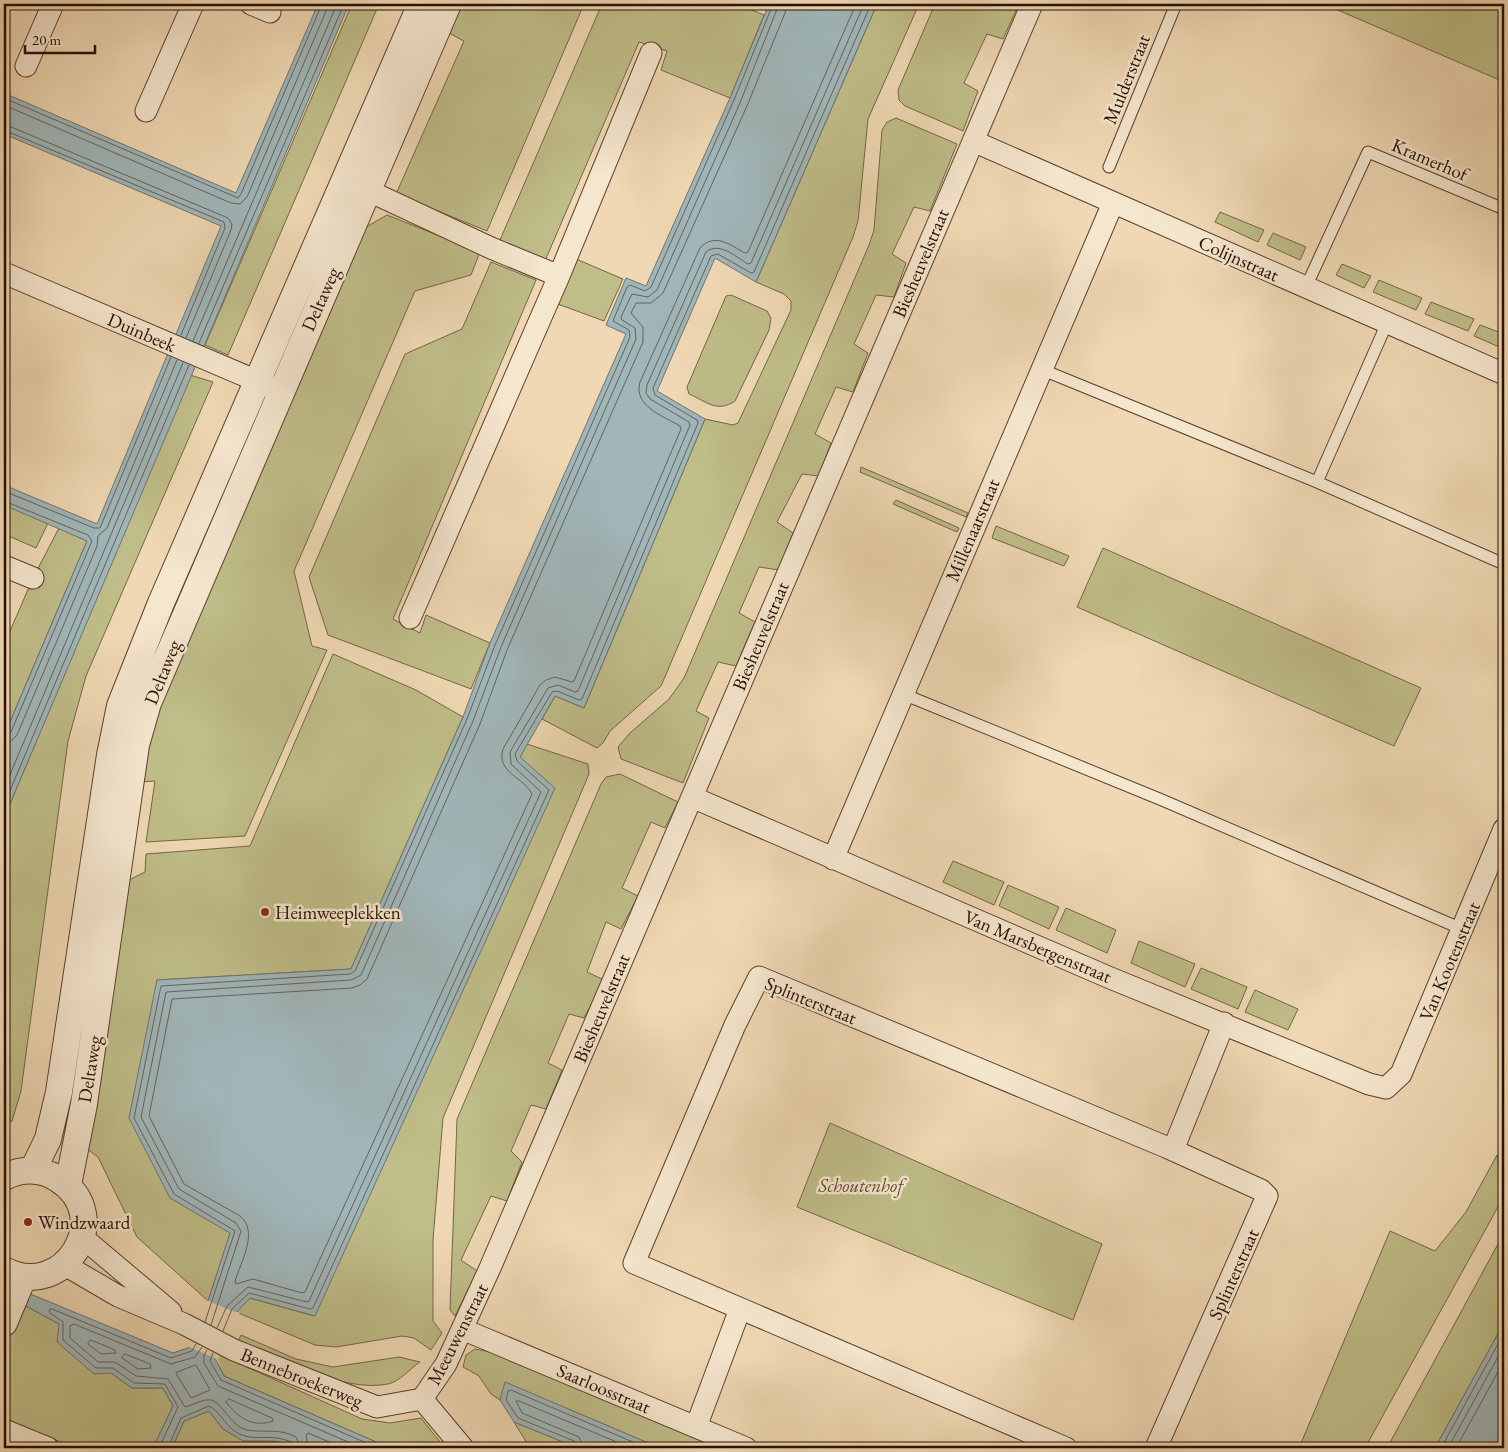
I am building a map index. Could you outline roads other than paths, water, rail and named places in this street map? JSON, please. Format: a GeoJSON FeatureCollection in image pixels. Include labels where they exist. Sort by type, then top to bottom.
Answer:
{"type":"FeatureCollection","features":[{"type":"Feature","properties":{"kind":"street"},"geometry":{"type":"LineString","coordinates":[[26,66],[53,4]]}},
{"type":"Feature","properties":{"kind":"street"},"geometry":{"type":"LineString","coordinates":[[146,111],[193,4]]}},
{"type":"Feature","properties":{"kind":"street","name":"Deltaweg"},"geometry":{"type":"LineString","coordinates":[[68,1185],[84,1104],[136,745],[148,703],[344,180],[421,4]]}},
{"type":"Feature","properties":{"kind":"street","name":"Deltaweg"},"geometry":{"type":"LineString","coordinates":[[33,1170],[48,1139],[59,1092],[110,755],[120,706],[161,603],[268,386],[368,191],[448,4]]}},
{"type":"Feature","properties":{"kind":"street","name":"Biesheuvelstraat"},"geometry":{"type":"LineString","coordinates":[[490,1268],[1032,4]]}},
{"type":"Feature","properties":{"kind":"street"},"geometry":{"type":"LineString","coordinates":[[410,618],[559,276],[651,53]]}},
{"type":"Feature","properties":{"kind":"street","name":"Colijnstraat"},"geometry":{"type":"LineString","coordinates":[[973,141],[1504,374]]}},
{"type":"Feature","properties":{"kind":"street"},"geometry":{"type":"LineString","coordinates":[[344,180],[491,248],[559,276]]}},
{"type":"Feature","properties":{"kind":"street","name":"Millenaarstraat"},"geometry":{"type":"LineString","coordinates":[[833,859],[1113,203]]}},
{"type":"Feature","properties":{"kind":"street","name":"Duinbeek"},"geometry":{"type":"LineString","coordinates":[[4,273],[268,386]]}},
{"type":"Feature","properties":{"kind":"street"},"geometry":{"type":"LineString","coordinates":[[4,566],[33,578]]}},
{"type":"Feature","properties":{"kind":"street","name":"Van Marsbergenstraat"},"geometry":{"type":"LineString","coordinates":[[692,797],[1108,977],[1369,1084],[1386,1088]]}},
{"type":"Feature","properties":{"kind":"street","name":"Van Kootenstraat"},"geometry":{"type":"LineString","coordinates":[[1386,1088],[1401,1074],[1504,829]]}},
{"type":"Feature","properties":{"kind":"street","name":"Splinterstraat"},"geometry":{"type":"LineString","coordinates":[[1066,1448],[634,1263],[735,1025],[759,977],[1173,1150],[1261,1190],[1267,1196],[1156,1448]]}},
{"type":"Feature","properties":{"kind":"street"},"geometry":{"type":"LineString","coordinates":[[1173,1150],[1224,1023]]}},
{"type":"Feature","properties":{"kind":"street"},"geometry":{"type":"LineString","coordinates":[[4,1177],[16,1171],[33,1170],[49,1173],[68,1185],[78,1199],[83,1213],[82,1237],[77,1250],[65,1265],[12,1293]]}},
{"type":"Feature","properties":{"kind":"street","name":"Bennebroekerweg"},"geometry":{"type":"LineString","coordinates":[[82,1237],[184,1324]]}},
{"type":"Feature","properties":{"kind":"street","name":"Bennebroekerweg"},"geometry":{"type":"LineString","coordinates":[[65,1265],[118,1296],[184,1324],[234,1350],[378,1407],[422,1399]]}},
{"type":"Feature","properties":{"kind":"street","name":"Meeuwenstraat"},"geometry":{"type":"LineString","coordinates":[[422,1399],[446,1364],[490,1268]]}},
{"type":"Feature","properties":{"kind":"street"},"geometry":{"type":"LineString","coordinates":[[696,1427],[740,1309]]}},
{"type":"Feature","properties":{"kind":"street","name":"Saarloosstraat"},"geometry":{"type":"LineString","coordinates":[[462,1329],[746,1448]]}},
{"type":"Feature","properties":{"kind":"street"},"geometry":{"type":"LineString","coordinates":[[422,1399],[463,1448]]}},
{"type":"Feature","properties":{"kind":"street"},"geometry":{"type":"LineString","coordinates":[[4,1430],[48,1448]]}},
{"type":"Feature","properties":{"kind":"lane","name":"Mulderstraat"},"geometry":{"type":"LineString","coordinates":[[1109,167],[1176,4]]}},
{"type":"Feature","properties":{"kind":"lane","name":"Kramerhof"},"geometry":{"type":"LineString","coordinates":[[1306,288],[1368,152],[1504,209]]}},
{"type":"Feature","properties":{"kind":"lane"},"geometry":{"type":"LineString","coordinates":[[1317,482],[1387,323]]}},
{"type":"Feature","properties":{"kind":"lane"},"geometry":{"type":"LineString","coordinates":[[1043,370],[1317,482],[1504,564]]}},
{"type":"Feature","properties":{"kind":"lane"},"geometry":{"type":"LineString","coordinates":[[903,694],[1153,797],[1462,929]]}},
{"type":"Feature","properties":{"kind":"water"},"geometry":{"type":"Polygon","coordinates":[[[318,4],[349,4],[4,818],[4,736],[87,541],[4,505],[4,485],[97,524],[221,226],[4,134],[4,93],[236,193],[318,4]]]}},
{"type":"Feature","properties":{"kind":"water"},"geometry":{"type":"Polygon","coordinates":[[[769,4],[877,4],[756,282],[715,258],[657,391],[705,419],[584,708],[555,696],[520,757],[555,788],[315,1316],[250,1298],[236,1313],[215,1358],[224,1376],[390,1448],[296,1448],[275,1441],[243,1441],[223,1429],[209,1411],[184,1421],[172,1448],[153,1448],[173,1406],[163,1388],[132,1388],[111,1373],[94,1374],[57,1342],[59,1324],[22,1304],[4,1298],[4,1283],[173,1353],[190,1347],[208,1301],[230,1233],[170,1198],[129,1118],[157,980],[351,969],[463,717],[490,643],[626,334],[606,325],[626,278],[646,286],[730,98],[769,4]]]}},
{"type":"Feature","properties":{"kind":"water"},"geometry":{"type":"Polygon","coordinates":[[[1504,1323],[1504,1440],[1497,1442],[1493,1448],[1435,1448],[1504,1323]]]}},
{"type":"Feature","properties":{"kind":"water"},"geometry":{"type":"Polygon","coordinates":[[[505,1382],[660,1448],[578,1448],[514,1422],[500,1400],[505,1382]]]}},
{"type":"Feature","properties":{"kind":"place","name":"Heimweeplekken"},"geometry":{"type":"Point","coordinates":[265,912]}},
{"type":"Feature","properties":{"kind":"place","name":"Windzwaard"},"geometry":{"type":"Point","coordinates":[28,1222]}},
{"type":"Feature","properties":{"kind":"park label","name":"Schoutenhof"},"geometry":{"type":"Point","coordinates":[861,1185]}}]}
